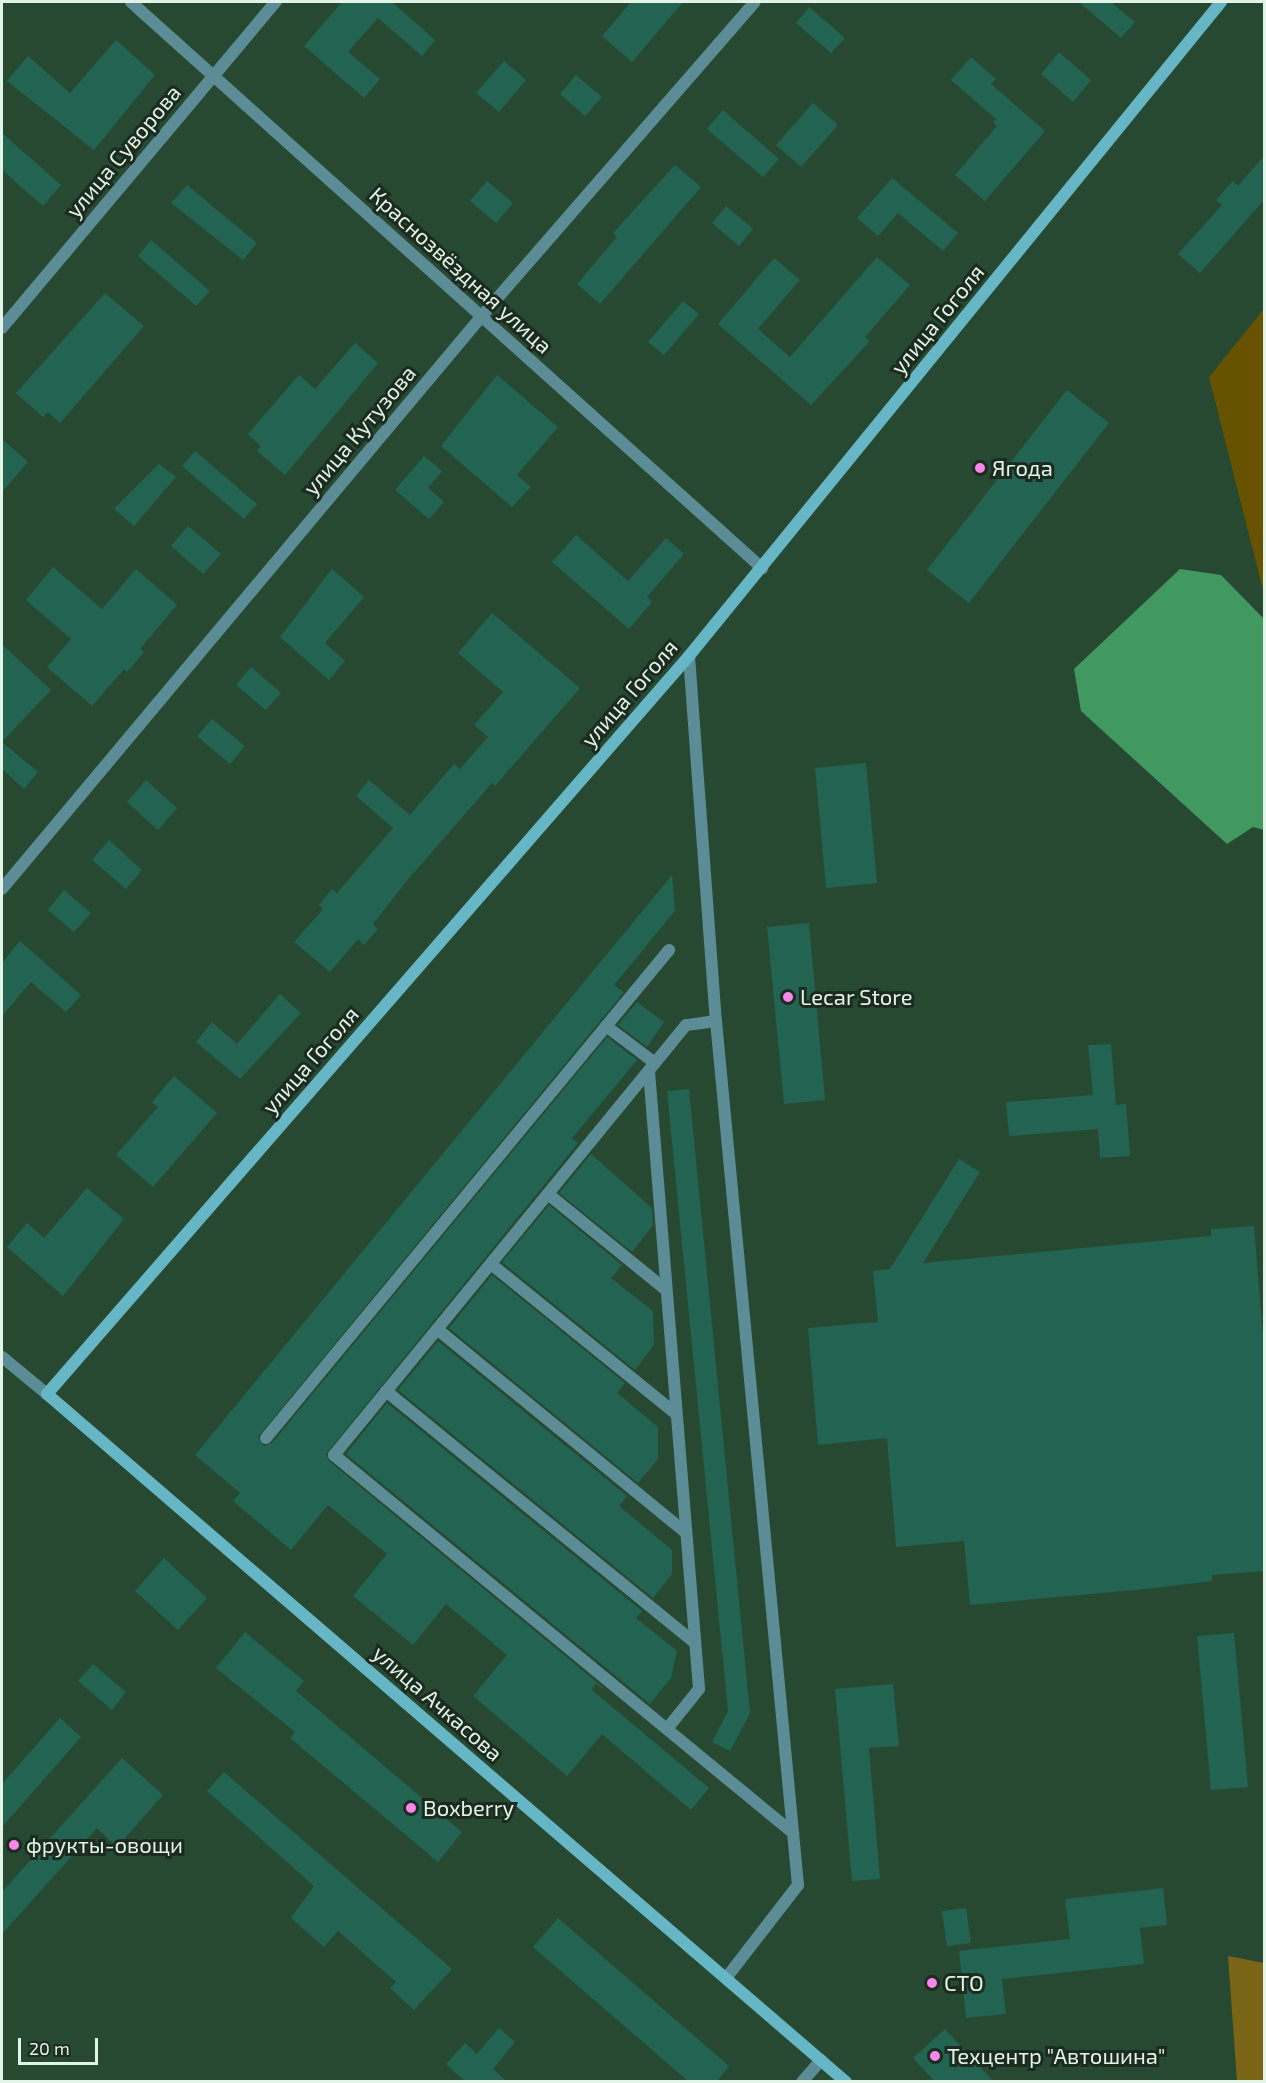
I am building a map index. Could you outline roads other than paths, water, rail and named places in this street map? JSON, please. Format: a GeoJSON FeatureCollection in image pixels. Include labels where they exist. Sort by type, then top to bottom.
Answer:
{"type":"FeatureCollection","features":[{"type":"Feature","properties":{"kind":"main road","name":"улица Гоголя"},"geometry":{"type":"LineString","coordinates":[[46,1394],[689,656],[1221,2]]}},
{"type":"Feature","properties":{"kind":"main road","name":"улица Ачкасова"},"geometry":{"type":"LineString","coordinates":[[46,1394],[846,2082]]}},
{"type":"Feature","properties":{"kind":"street","name":"Краснозвёздная улица"},"geometry":{"type":"LineString","coordinates":[[131,2],[762,568]]}},
{"type":"Feature","properties":{"kind":"street","name":"улица Суворова"},"geometry":{"type":"LineString","coordinates":[[2,328],[276,2]]}},
{"type":"Feature","properties":{"kind":"street","name":"улица Кутузова"},"geometry":{"type":"LineString","coordinates":[[2,890],[481,317],[755,2]]}},
{"type":"Feature","properties":{"kind":"street"},"geometry":{"type":"LineString","coordinates":[[689,656],[717,1021],[798,1885],[726,1978]]}},
{"type":"Feature","properties":{"kind":"street"},"geometry":{"type":"LineString","coordinates":[[266,1438],[669,950]]}},
{"type":"Feature","properties":{"kind":"street"},"geometry":{"type":"LineString","coordinates":[[717,1021],[686,1025],[334,1455],[793,1833]]}},
{"type":"Feature","properties":{"kind":"street"},"geometry":{"type":"LineString","coordinates":[[606,1026],[652,1067],[666,1290],[699,1689],[667,1729]]}},
{"type":"Feature","properties":{"kind":"street"},"geometry":{"type":"LineString","coordinates":[[548,1194],[666,1290]]}},
{"type":"Feature","properties":{"kind":"street"},"geometry":{"type":"LineString","coordinates":[[491,1264],[676,1414]]}},
{"type":"Feature","properties":{"kind":"street"},"geometry":{"type":"LineString","coordinates":[[437,1329],[686,1533]]}},
{"type":"Feature","properties":{"kind":"street","name":"улица Ачкасова"},"geometry":{"type":"LineString","coordinates":[[2,1357],[46,1394]]}},
{"type":"Feature","properties":{"kind":"street"},"geometry":{"type":"LineString","coordinates":[[386,1391],[695,1643]]}},
{"type":"Feature","properties":{"kind":"street"},"geometry":{"type":"LineString","coordinates":[[802,2082],[821,2060]]}},
{"type":"Feature","properties":{"kind":"place","name":"Ягода"},"geometry":{"type":"Point","coordinates":[980,468]}},
{"type":"Feature","properties":{"kind":"place","name":"Lecar Store"},"geometry":{"type":"Point","coordinates":[788,997]}},
{"type":"Feature","properties":{"kind":"place","name":"Boxberry"},"geometry":{"type":"Point","coordinates":[411,1808]}},
{"type":"Feature","properties":{"kind":"place","name":"фрукты-овощи"},"geometry":{"type":"Point","coordinates":[14,1845]}},
{"type":"Feature","properties":{"kind":"place","name":"СТО"},"geometry":{"type":"Point","coordinates":[932,1983]}},
{"type":"Feature","properties":{"kind":"place","name":"Техцентр \"Автошина\""},"geometry":{"type":"Point","coordinates":[935,2056]}}]}
